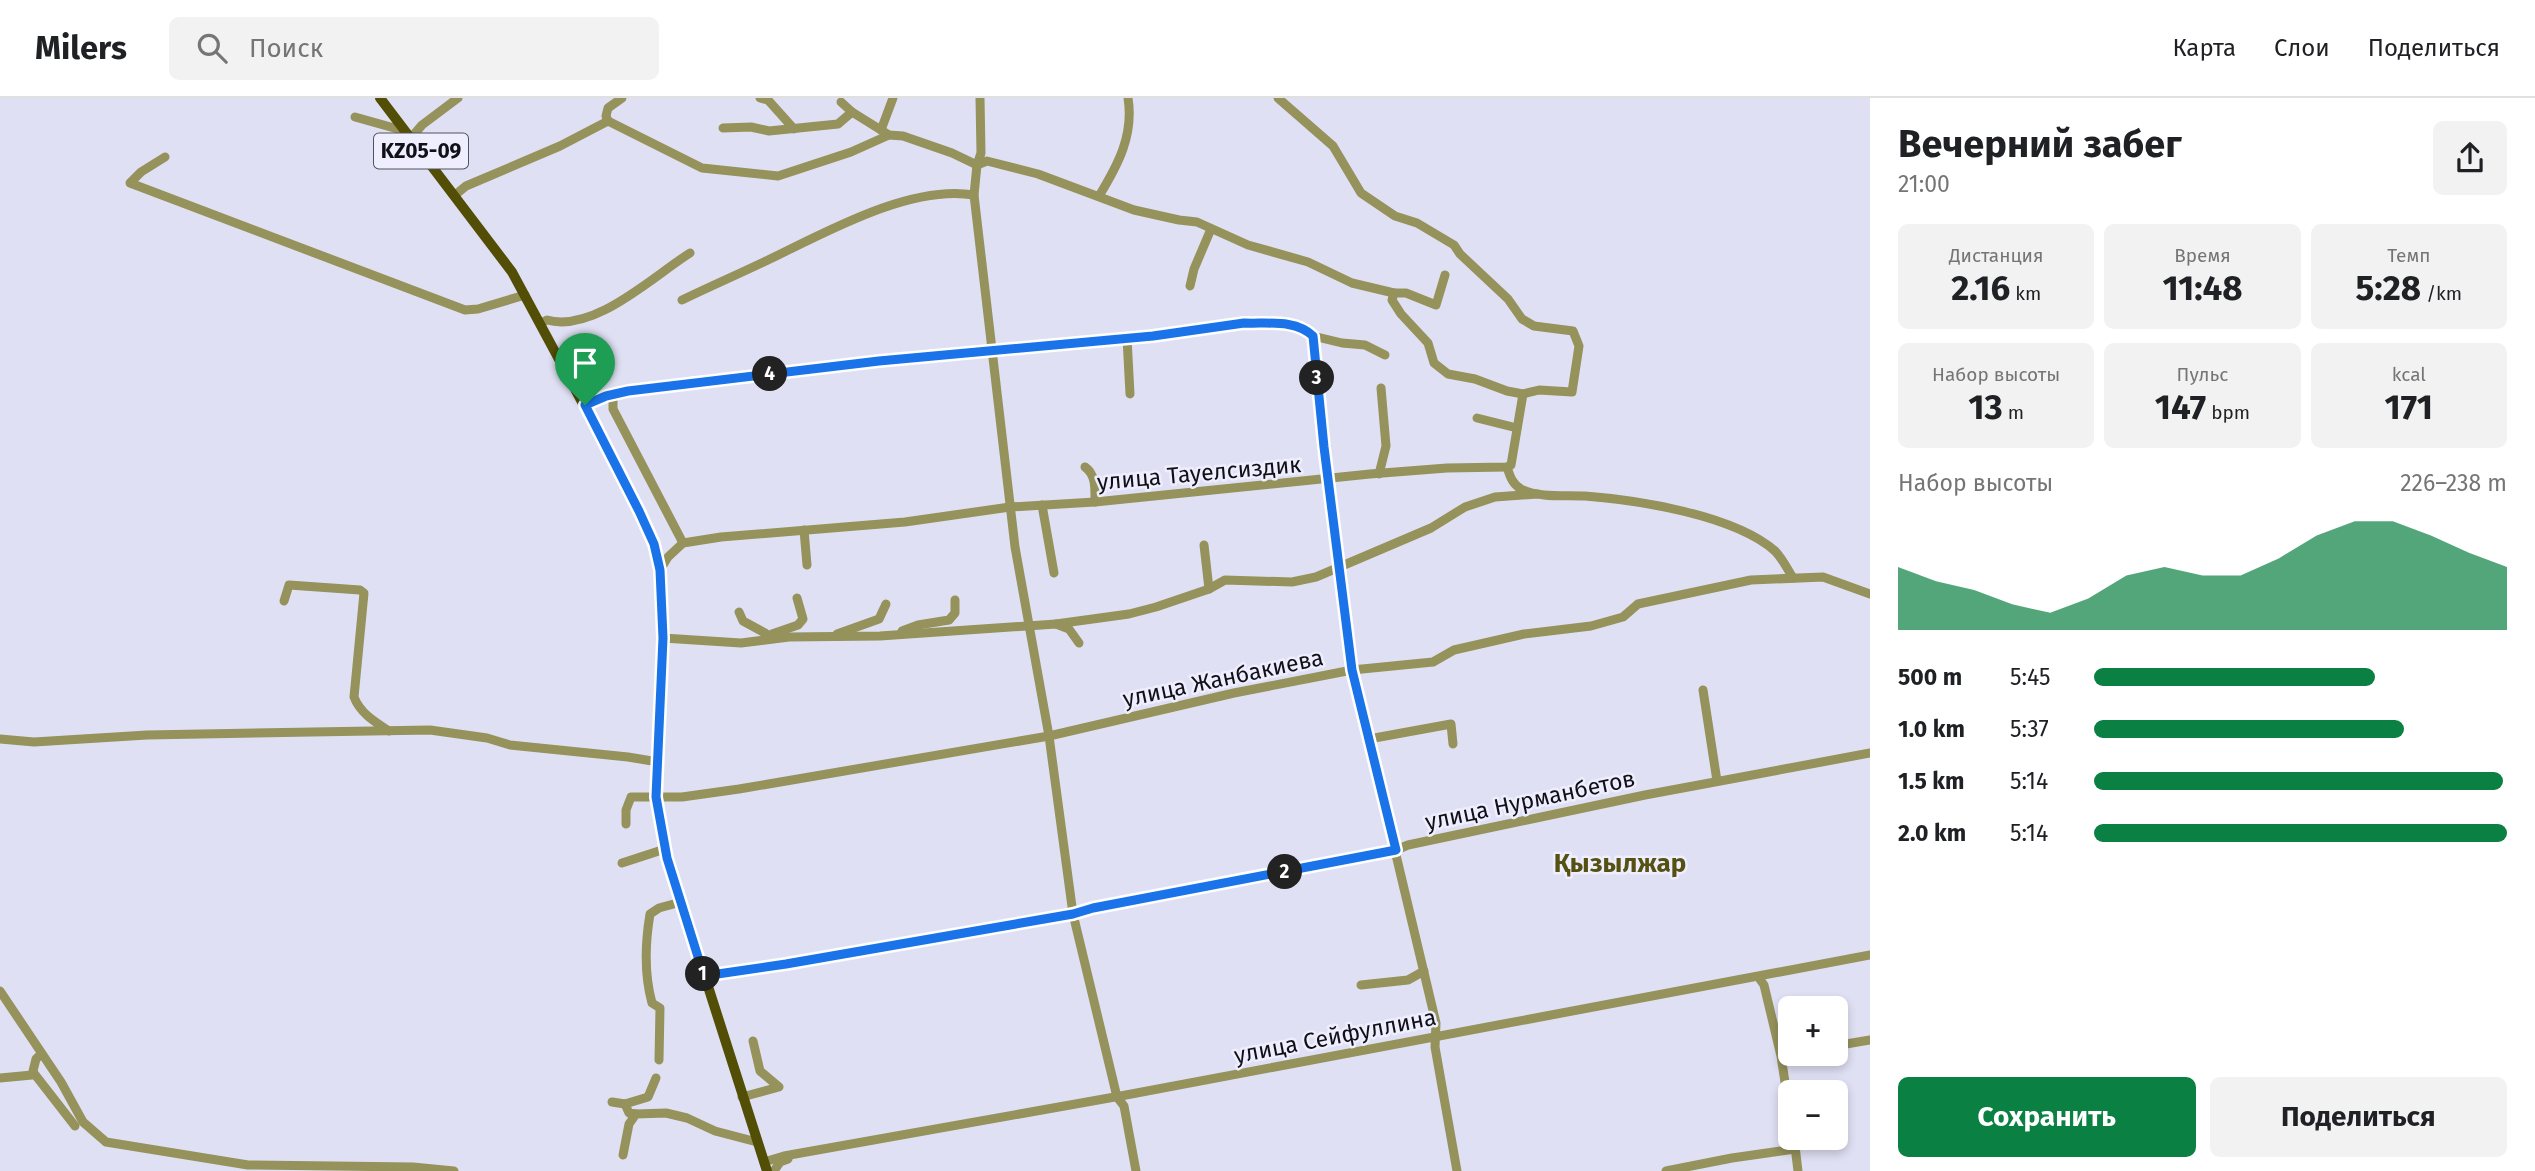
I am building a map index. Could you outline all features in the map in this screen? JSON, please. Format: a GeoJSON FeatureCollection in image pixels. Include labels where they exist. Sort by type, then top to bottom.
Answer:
{"type":"FeatureCollection","features":[{"type":"Feature","properties":{"kind":"main road","name":"KZ05-09"},"geometry":{"type":"LineString","coordinates":[[380,98],[512,272],[585,405],[654,544],[660,570],[663,638],[656,797],[665,849],[765,1166]]}},
{"type":"Feature","properties":{"kind":"street"},"geometry":{"type":"LineString","coordinates":[[355,117],[408,134],[458,98]]}},
{"type":"Feature","properties":{"kind":"street"},"geometry":{"type":"LineString","coordinates":[[622,98],[608,108],[608,121],[702,168],[778,176],[851,152],[885,133],[892,98]]}},
{"type":"Feature","properties":{"kind":"street"},"geometry":{"type":"LineString","coordinates":[[760,98],[768,100],[794,129]]}},
{"type":"Feature","properties":{"kind":"street"},"geometry":{"type":"LineString","coordinates":[[980,98],[981,153],[974,195],[1010,507],[1049,736],[1073,914],[1117,1097],[1124,1106],[1136,1171]]}},
{"type":"Feature","properties":{"kind":"street"},"geometry":{"type":"LineString","coordinates":[[1099,196],[1121,157],[1130,121],[1128,98]]}},
{"type":"Feature","properties":{"kind":"street"},"geometry":{"type":"LineString","coordinates":[[1278,98],[1334,146],[1361,193],[1395,216],[1417,223],[1454,245],[1460,254],[1508,299],[1522,319],[1534,326],[1573,331],[1579,346],[1572,392],[1539,390],[1523,394],[1475,379],[1448,374],[1434,363],[1428,344],[1401,314],[1392,300],[1394,293]]}},
{"type":"Feature","properties":{"kind":"street"},"geometry":{"type":"LineString","coordinates":[[841,102],[885,133],[903,136],[952,153],[977,165],[987,161],[1038,174],[1134,210],[1197,222],[1248,245],[1307,262],[1352,283],[1394,293],[1406,293],[1436,305],[1445,275]]}},
{"type":"Feature","properties":{"kind":"street"},"geometry":{"type":"LineString","coordinates":[[723,128],[751,127],[769,131],[838,124],[852,112]]}},
{"type":"Feature","properties":{"kind":"street"},"geometry":{"type":"LineString","coordinates":[[458,199],[466,186],[561,146],[608,121]]}},
{"type":"Feature","properties":{"kind":"street"},"geometry":{"type":"LineString","coordinates":[[165,157],[141,172],[130,183],[465,310],[511,301],[525,295]]}},
{"type":"Feature","properties":{"kind":"street"},"geometry":{"type":"LineString","coordinates":[[682,300],[876,209],[918,198],[961,192],[974,195]]}},
{"type":"Feature","properties":{"kind":"street"},"geometry":{"type":"LineString","coordinates":[[1190,286],[1194,269],[1211,229]]}},
{"type":"Feature","properties":{"kind":"street"},"geometry":{"type":"LineString","coordinates":[[541,323],[547,320],[559,324],[591,316],[618,303],[690,253]]}},
{"type":"Feature","properties":{"kind":"street"},"geometry":{"type":"LineString","coordinates":[[585,405],[617,393],[725,379],[1127,338],[1244,323],[1304,327],[1313,336],[1365,345],[1385,355]]}},
{"type":"Feature","properties":{"kind":"street"},"geometry":{"type":"LineString","coordinates":[[1313,336],[1352,670],[1424,971],[1437,1036],[1436,1059],[1457,1171]]}},
{"type":"Feature","properties":{"kind":"street"},"geometry":{"type":"LineString","coordinates":[[1127,338],[1130,394]]}},
{"type":"Feature","properties":{"kind":"street"},"geometry":{"type":"LineString","coordinates":[[1378,474],[1386,446],[1381,388]]}},
{"type":"Feature","properties":{"kind":"street"},"geometry":{"type":"LineString","coordinates":[[617,393],[613,398],[613,409],[683,543],[668,557],[660,570]]}},
{"type":"Feature","properties":{"kind":"street"},"geometry":{"type":"LineString","coordinates":[[663,638],[741,643],[770,638],[1020,628],[1129,614],[1209,589],[1225,580],[1292,582],[1316,578],[1431,528],[1465,507],[1508,492],[1511,480],[1507,467],[1511,465],[1523,394]]}},
{"type":"Feature","properties":{"kind":"street"},"geometry":{"type":"LineString","coordinates":[[1477,418],[1517,428]]}},
{"type":"Feature","properties":{"kind":"street"},"geometry":{"type":"LineString","coordinates":[[1085,467],[1091,472],[1094,481],[1095,502]]}},
{"type":"Feature","properties":{"kind":"street","name":"улица Тауелсиздик"},"geometry":{"type":"LineString","coordinates":[[683,543],[721,537],[905,522],[1010,507],[1095,502],[1378,474],[1507,467]]}},
{"type":"Feature","properties":{"kind":"street"},"geometry":{"type":"LineString","coordinates":[[1511,480],[1520,488],[1538,494]]}},
{"type":"Feature","properties":{"kind":"street"},"geometry":{"type":"LineString","coordinates":[[1500,496],[1538,494],[1634,502],[1712,519],[1748,535],[1776,552],[1793,578]]}},
{"type":"Feature","properties":{"kind":"street"},"geometry":{"type":"LineString","coordinates":[[1042,505],[1054,573]]}},
{"type":"Feature","properties":{"kind":"street"},"geometry":{"type":"LineString","coordinates":[[804,530],[807,565]]}},
{"type":"Feature","properties":{"kind":"street"},"geometry":{"type":"LineString","coordinates":[[1204,545],[1209,589]]}},
{"type":"Feature","properties":{"kind":"street","name":"улица Жанбакиева"},"geometry":{"type":"LineString","coordinates":[[626,824],[626,810],[631,797],[739,789],[1049,736],[1234,693],[1352,670],[1433,662],[1454,650],[1524,634],[1591,626],[1623,617],[1638,604],[1751,580],[1823,577],[1870,594]]}},
{"type":"Feature","properties":{"kind":"street"},"geometry":{"type":"LineString","coordinates":[[284,601],[289,584],[360,590],[364,593],[354,697],[365,714],[390,732]]}},
{"type":"Feature","properties":{"kind":"street"},"geometry":{"type":"LineString","coordinates":[[770,638],[772,634],[798,625],[803,619],[797,598]]}},
{"type":"Feature","properties":{"kind":"street"},"geometry":{"type":"LineString","coordinates":[[894,635],[918,625],[949,620],[955,613],[955,600]]}},
{"type":"Feature","properties":{"kind":"street"},"geometry":{"type":"LineString","coordinates":[[821,637],[879,619],[886,604]]}},
{"type":"Feature","properties":{"kind":"street"},"geometry":{"type":"LineString","coordinates":[[739,612],[743,621],[770,638]]}},
{"type":"Feature","properties":{"kind":"street"},"geometry":{"type":"LineString","coordinates":[[1055,624],[1069,629],[1079,643]]}},
{"type":"Feature","properties":{"kind":"street"},"geometry":{"type":"LineString","coordinates":[[1703,690],[1717,781]]}},
{"type":"Feature","properties":{"kind":"street"},"geometry":{"type":"LineString","coordinates":[[1368,739],[1451,724],[1453,744]]}},
{"type":"Feature","properties":{"kind":"street"},"geometry":{"type":"LineString","coordinates":[[0,739],[34,742],[147,736],[430,730],[487,738],[510,745],[658,762]]}},
{"type":"Feature","properties":{"kind":"street","name":"улица Нурманбетов"},"geometry":{"type":"LineString","coordinates":[[704,976],[1073,914],[1396,850],[1408,845],[1717,781],[1870,753]]}},
{"type":"Feature","properties":{"kind":"street"},"geometry":{"type":"LineString","coordinates":[[622,863],[665,849]]}},
{"type":"Feature","properties":{"kind":"street"},"geometry":{"type":"LineString","coordinates":[[659,1060],[660,1008],[652,1003],[648,987],[647,934],[650,914],[659,908],[681,902]]}},
{"type":"Feature","properties":{"kind":"street","name":"улица Сейфуллина"},"geometry":{"type":"LineString","coordinates":[[765,1166],[806,1152],[1117,1097],[1870,956]]}},
{"type":"Feature","properties":{"kind":"street"},"geometry":{"type":"LineString","coordinates":[[1361,985],[1408,980],[1424,971]]}},
{"type":"Feature","properties":{"kind":"street"},"geometry":{"type":"LineString","coordinates":[[1759,978],[1765,985],[1778,1028]]}},
{"type":"Feature","properties":{"kind":"street"},"geometry":{"type":"LineString","coordinates":[[0,991],[61,1082],[83,1122],[106,1142],[248,1165],[413,1167],[454,1171]]}},
{"type":"Feature","properties":{"kind":"street"},"geometry":{"type":"LineString","coordinates":[[1848,1044],[1870,1040]]}},
{"type":"Feature","properties":{"kind":"street"},"geometry":{"type":"LineString","coordinates":[[743,1097],[779,1087],[760,1071],[753,1041]]}},
{"type":"Feature","properties":{"kind":"street"},"geometry":{"type":"LineString","coordinates":[[0,1078],[32,1074],[36,1059],[41,1054]]}},
{"type":"Feature","properties":{"kind":"street"},"geometry":{"type":"LineString","coordinates":[[33,1072],[75,1126]]}},
{"type":"Feature","properties":{"kind":"street"},"geometry":{"type":"LineString","coordinates":[[612,1102],[625,1104],[648,1097],[656,1078]]}},
{"type":"Feature","properties":{"kind":"street"},"geometry":{"type":"LineString","coordinates":[[625,1104],[629,1113],[666,1113],[687,1118],[715,1131],[757,1142]]}},
{"type":"Feature","properties":{"kind":"street"},"geometry":{"type":"LineString","coordinates":[[622,1155],[629,1124],[636,1114]]}},
{"type":"Feature","properties":{"kind":"street"},"geometry":{"type":"LineString","coordinates":[[1666,1171],[1788,1150]]}},
{"type":"Feature","properties":{"kind":"street"},"geometry":{"type":"LineString","coordinates":[[1795,1150],[1798,1171]]}},
{"type":"Feature","properties":{"kind":"street","name":"улица Сейфуллина"},"geometry":{"type":"LineString","coordinates":[[774,1171],[780,1162],[806,1152]]}},
{"type":"Feature","properties":{"kind":"district","name":"Қызылжар"},"geometry":{"type":"Point","coordinates":[1620,863]}},
{"type":"Feature","properties":{"kind":"route"},"geometry":{"type":"LineString","coordinates":[[1244,323],[1304,327],[1313,336],[1315,349],[1324,447],[1352,670],[1396,850],[1073,914],[704,976],[667,858],[656,797],[663,638],[660,570],[654,544],[639,511],[585,405],[628,391],[879,361],[1153,336],[1244,323]]}}]}
